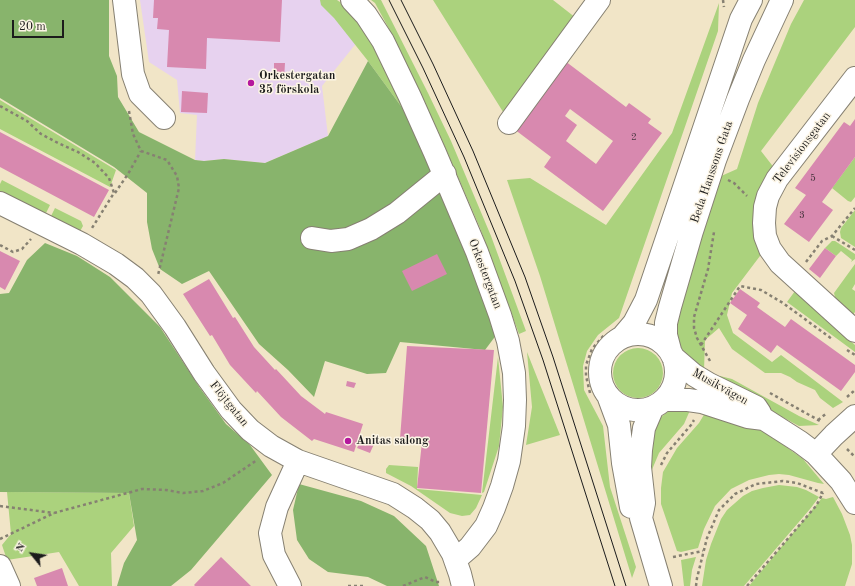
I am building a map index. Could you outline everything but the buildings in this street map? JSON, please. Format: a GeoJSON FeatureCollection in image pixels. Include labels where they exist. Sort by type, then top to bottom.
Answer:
{"type":"FeatureCollection","features":[{"type":"Feature","properties":{"kind":"street"},"geometry":{"type":"LineString","coordinates":[[124,0],[133,74],[140,94],[164,118]]}},
{"type":"Feature","properties":{"kind":"street","name":"Orkestergatan"},"geometry":{"type":"LineString","coordinates":[[352,0],[366,15],[383,41],[444,174],[477,252],[506,334],[514,373],[514,426],[509,461],[494,508],[486,526],[470,546],[455,560]]}},
{"type":"Feature","properties":{"kind":"street"},"geometry":{"type":"LineString","coordinates":[[508,122],[599,0]]}},
{"type":"Feature","properties":{"kind":"street","name":"Beda Hanssons Gata"},"geometry":{"type":"LineString","coordinates":[[661,586],[641,518],[631,506],[623,463],[619,425],[609,398],[602,387],[599,374],[601,360],[607,349],[623,336],[634,323],[646,300],[741,20],[751,0]]}},
{"type":"Feature","properties":{"kind":"street","name":"Beda Hanssons Gata"},"geometry":{"type":"LineString","coordinates":[[641,518],[644,503],[640,467],[644,428],[658,404],[668,395],[675,384],[676,370],[666,335],[668,318],[692,231],[715,160],[754,60],[782,0]]}},
{"type":"Feature","properties":{"kind":"street","name":"Televisionsgatan"},"geometry":{"type":"LineString","coordinates":[[849,339],[795,275],[780,263],[770,249],[765,236],[764,216],[768,196],[777,178],[855,78]]}},
{"type":"Feature","properties":{"kind":"street"},"geometry":{"type":"LineString","coordinates":[[312,238],[331,241],[348,239],[371,230],[397,213],[444,174]]}},
{"type":"Feature","properties":{"kind":"street","name":"Flöjtgatan"},"geometry":{"type":"LineString","coordinates":[[0,203],[82,244],[116,264],[135,278],[151,294],[175,327],[204,373],[231,410],[250,430],[270,446],[298,461],[393,494],[430,520],[440,532],[454,554],[460,574],[456,584]]}},
{"type":"Feature","properties":{"kind":"street"},"geometry":{"type":"LineString","coordinates":[[623,336],[636,334],[649,335],[660,341],[672,354]]}},
{"type":"Feature","properties":{"kind":"street","name":"Musikvägen"},"geometry":{"type":"LineString","coordinates":[[672,354],[694,375],[756,407],[764,419],[816,454],[832,487],[855,503]]}},
{"type":"Feature","properties":{"kind":"street"},"geometry":{"type":"LineString","coordinates":[[609,398],[622,407],[638,411],[658,404]]}},
{"type":"Feature","properties":{"kind":"street","name":"Musikvägen"},"geometry":{"type":"LineString","coordinates":[[658,404],[688,400],[702,402],[748,417],[764,419]]}},
{"type":"Feature","properties":{"kind":"street"},"geometry":{"type":"LineString","coordinates":[[816,454],[855,416]]}},
{"type":"Feature","properties":{"kind":"street"},"geometry":{"type":"LineString","coordinates":[[290,586],[274,555],[270,533],[277,507],[298,461]]}},
{"type":"Feature","properties":{"kind":"street"},"geometry":{"type":"LineString","coordinates":[[0,566],[9,586]]}},
{"type":"Feature","properties":{"kind":"path"},"geometry":{"type":"LineString","coordinates":[[0,106],[27,121],[41,134],[78,152],[95,163],[109,178],[114,193]]}},
{"type":"Feature","properties":{"kind":"path"},"geometry":{"type":"LineString","coordinates":[[128,107],[133,134],[141,151],[167,160],[177,176],[179,188],[157,282],[151,294]]}},
{"type":"Feature","properties":{"kind":"path"},"geometry":{"type":"LineString","coordinates":[[82,244],[114,193],[128,174],[141,151]]}},
{"type":"Feature","properties":{"kind":"path"},"geometry":{"type":"LineString","coordinates":[[725,178],[734,182],[744,192],[758,212],[764,216]]}},
{"type":"Feature","properties":{"kind":"path"},"geometry":{"type":"LineString","coordinates":[[795,275],[822,241],[832,236],[855,208]]}},
{"type":"Feature","properties":{"kind":"path"},"geometry":{"type":"LineString","coordinates":[[0,245],[13,252],[22,249],[33,238],[42,224]]}},
{"type":"Feature","properties":{"kind":"path"},"geometry":{"type":"LineString","coordinates":[[832,236],[855,250]]}},
{"type":"Feature","properties":{"kind":"path"},"geometry":{"type":"LineString","coordinates":[[701,345],[740,286],[761,290],[783,303],[837,342]]}},
{"type":"Feature","properties":{"kind":"path"},"geometry":{"type":"LineString","coordinates":[[849,339],[855,355]]}},
{"type":"Feature","properties":{"kind":"path"},"geometry":{"type":"LineString","coordinates":[[659,472],[667,453],[691,425],[702,402]]}},
{"type":"Feature","properties":{"kind":"path"},"geometry":{"type":"LineString","coordinates":[[0,539],[54,513],[142,489],[166,490],[183,493],[203,491],[223,483],[262,456],[270,446]]}},
{"type":"Feature","properties":{"kind":"path"},"geometry":{"type":"LineString","coordinates":[[696,586],[696,578],[707,538],[719,510],[735,494],[756,484],[783,481],[832,487]]}},
{"type":"Feature","properties":{"kind":"path"},"geometry":{"type":"LineString","coordinates":[[747,586],[832,487]]}},
{"type":"Feature","properties":{"kind":"path"},"geometry":{"type":"LineString","coordinates":[[0,506],[54,513]]}},
{"type":"Feature","properties":{"kind":"path"},"geometry":{"type":"LineString","coordinates":[[672,550],[675,564]]}},
{"type":"Feature","properties":{"kind":"path"},"geometry":{"type":"LineString","coordinates":[[673,557],[703,551]]}},
{"type":"Feature","properties":{"kind":"path"},"geometry":{"type":"LineString","coordinates":[[403,586],[426,577],[436,582],[456,584]]}},
{"type":"Feature","properties":{"kind":"path"},"geometry":{"type":"LineString","coordinates":[[348,586],[363,586]]}},
{"type":"Feature","properties":{"kind":"shaded area","name":"Orkestergatan 35 förskola"},"geometry":{"type":"Polygon","coordinates":[[[140,0],[337,0],[366,31],[322,86],[328,136],[265,163],[224,159],[204,161],[195,160],[197,115],[180,113],[177,80],[149,62],[140,0]]]}},
{"type":"Feature","properties":{"kind":"green space"},"geometry":{"type":"Polygon","coordinates":[[[0,0],[109,0],[109,56],[117,76],[118,97],[139,132],[195,160],[204,161],[224,159],[265,163],[328,136],[368,61],[417,128],[500,330],[485,350],[400,342],[386,373],[367,374],[325,361],[314,397],[288,370],[259,344],[209,271],[182,284],[160,269],[152,249],[147,222],[147,193],[114,167],[0,98],[0,0]]]}},
{"type":"Feature","properties":{"kind":"green space"},"geometry":{"type":"Polygon","coordinates":[[[320,0],[337,0],[350,9],[372,40],[417,128],[368,61],[334,18],[321,5],[320,0]]]}},
{"type":"Feature","properties":{"kind":"green space"},"geometry":{"type":"Polygon","coordinates":[[[371,0],[381,0],[451,141],[491,236],[526,331],[519,334],[480,228],[438,131],[395,40],[375,3],[371,0]]]}},
{"type":"Feature","properties":{"kind":"green space"},"geometry":{"type":"Polygon","coordinates":[[[433,0],[553,0],[576,18],[505,115],[433,0]]]}},
{"type":"Feature","properties":{"kind":"green space"},"geometry":{"type":"Polygon","coordinates":[[[804,0],[855,0],[855,27],[761,151],[775,169],[763,252],[732,293],[727,315],[733,333],[772,362],[781,355],[843,402],[833,408],[820,398],[815,390],[797,382],[790,377],[781,373],[765,373],[732,349],[719,328],[705,340],[704,371],[683,357],[675,338],[679,302],[719,177],[737,169],[758,103],[791,24],[804,0]]]}},
{"type":"Feature","properties":{"kind":"green space"},"geometry":{"type":"Polygon","coordinates":[[[719,3],[718,31],[619,318],[598,335],[587,351],[583,366],[584,390],[603,426],[610,487],[636,567],[632,578],[540,276],[507,180],[530,178],[606,225],[672,133],[719,3]]]}},
{"type":"Feature","properties":{"kind":"green space"},"geometry":{"type":"Polygon","coordinates":[[[0,100],[116,170],[110,187],[0,129],[0,100]]]}},
{"type":"Feature","properties":{"kind":"green space"},"geometry":{"type":"Polygon","coordinates":[[[855,157],[855,197],[851,202],[832,188],[855,157]]]}},
{"type":"Feature","properties":{"kind":"green space"},"geometry":{"type":"Polygon","coordinates":[[[2,180],[50,205],[45,215],[0,192],[0,184],[2,180]]]}},
{"type":"Feature","properties":{"kind":"green space"},"geometry":{"type":"Polygon","coordinates":[[[55,208],[81,221],[83,226],[79,233],[50,218],[55,208]]]}},
{"type":"Feature","properties":{"kind":"green space"},"geometry":{"type":"Polygon","coordinates":[[[855,210],[855,247],[841,238],[840,232],[841,228],[855,210]]]}},
{"type":"Feature","properties":{"kind":"green space"},"geometry":{"type":"Polygon","coordinates":[[[832,241],[835,241],[855,254],[855,259],[851,262],[852,260],[841,251],[836,256],[825,248],[832,241]]]}},
{"type":"Feature","properties":{"kind":"green space"},"geometry":{"type":"Polygon","coordinates":[[[45,243],[77,256],[110,277],[160,327],[200,388],[226,424],[250,445],[272,475],[191,570],[171,586],[117,586],[124,563],[137,540],[129,493],[0,492],[0,294],[9,293],[27,260],[45,243]]]}},
{"type":"Feature","properties":{"kind":"green space"},"geometry":{"type":"Polygon","coordinates":[[[855,264],[855,284],[852,289],[855,291],[855,312],[853,315],[839,303],[834,293],[855,264]]]}},
{"type":"Feature","properties":{"kind":"green space"},"geometry":{"type":"Polygon","coordinates":[[[795,291],[855,345],[855,352],[787,302],[795,291]]]}},
{"type":"Feature","properties":{"kind":"green space"},"geometry":{"type":"Polygon","coordinates":[[[633,348],[643,348],[656,355],[663,368],[663,378],[656,391],[643,398],[633,398],[624,394],[617,387],[613,378],[613,368],[617,359],[624,352],[633,348]]]}},
{"type":"Feature","properties":{"kind":"green space"},"geometry":{"type":"Polygon","coordinates":[[[527,352],[560,435],[526,445],[532,407],[527,352]]]}},
{"type":"Feature","properties":{"kind":"green space"},"geometry":{"type":"Polygon","coordinates":[[[498,357],[503,407],[499,446],[484,492],[482,493],[498,357]]]}},
{"type":"Feature","properties":{"kind":"green space"},"geometry":{"type":"Polygon","coordinates":[[[720,376],[732,379],[799,416],[819,425],[799,426],[717,382],[720,376]]]}},
{"type":"Feature","properties":{"kind":"green space"},"geometry":{"type":"Polygon","coordinates":[[[691,408],[684,424],[659,453],[651,472],[648,446],[658,420],[671,410],[691,408]]]}},
{"type":"Feature","properties":{"kind":"green space"},"geometry":{"type":"Polygon","coordinates":[[[705,413],[753,426],[771,436],[803,459],[824,484],[779,474],[749,480],[731,489],[715,506],[704,529],[698,548],[681,552],[677,551],[661,504],[663,472],[677,448],[699,423],[705,413]]]}},
{"type":"Feature","properties":{"kind":"green space"},"geometry":{"type":"Polygon","coordinates":[[[389,465],[418,467],[417,489],[482,495],[476,508],[470,515],[462,516],[450,513],[411,486],[386,473],[386,469],[389,465]]]}},
{"type":"Feature","properties":{"kind":"green space"},"geometry":{"type":"Polygon","coordinates":[[[299,484],[361,501],[394,516],[426,546],[439,586],[387,586],[368,577],[328,572],[309,559],[297,540],[293,510],[299,484]]]}},
{"type":"Feature","properties":{"kind":"green space"},"geometry":{"type":"Polygon","coordinates":[[[779,485],[797,487],[819,497],[744,586],[702,586],[706,560],[711,544],[721,519],[727,510],[743,496],[752,491],[779,485]]]}},
{"type":"Feature","properties":{"kind":"green space"},"geometry":{"type":"Polygon","coordinates":[[[7,492],[129,493],[134,526],[111,553],[112,586],[79,586],[59,552],[7,560],[2,545],[11,534],[7,492]]]}},
{"type":"Feature","properties":{"kind":"green space"},"geometry":{"type":"Polygon","coordinates":[[[833,497],[842,514],[852,545],[852,564],[845,586],[749,586],[822,498],[826,499],[833,497]]]}},
{"type":"Feature","properties":{"kind":"green space"},"geometry":{"type":"Polygon","coordinates":[[[696,557],[692,570],[690,586],[684,586],[681,560],[696,557]]]}},
{"type":"Feature","properties":{"kind":"tram line"},"geometry":{"type":"LineString","coordinates":[[389,0],[423,68],[464,157],[515,281],[543,360],[615,586]]}},
{"type":"Feature","properties":{"kind":"tram line"},"geometry":{"type":"LineString","coordinates":[[401,0],[433,64],[473,151],[525,277],[553,357],[626,586]]}},
{"type":"Feature","properties":{"kind":"place","name":"Orkestergatan 35 förskola"},"geometry":{"type":"Point","coordinates":[251,83]}},
{"type":"Feature","properties":{"kind":"place","name":"Anitas salong"},"geometry":{"type":"Point","coordinates":[348,441]}}]}
